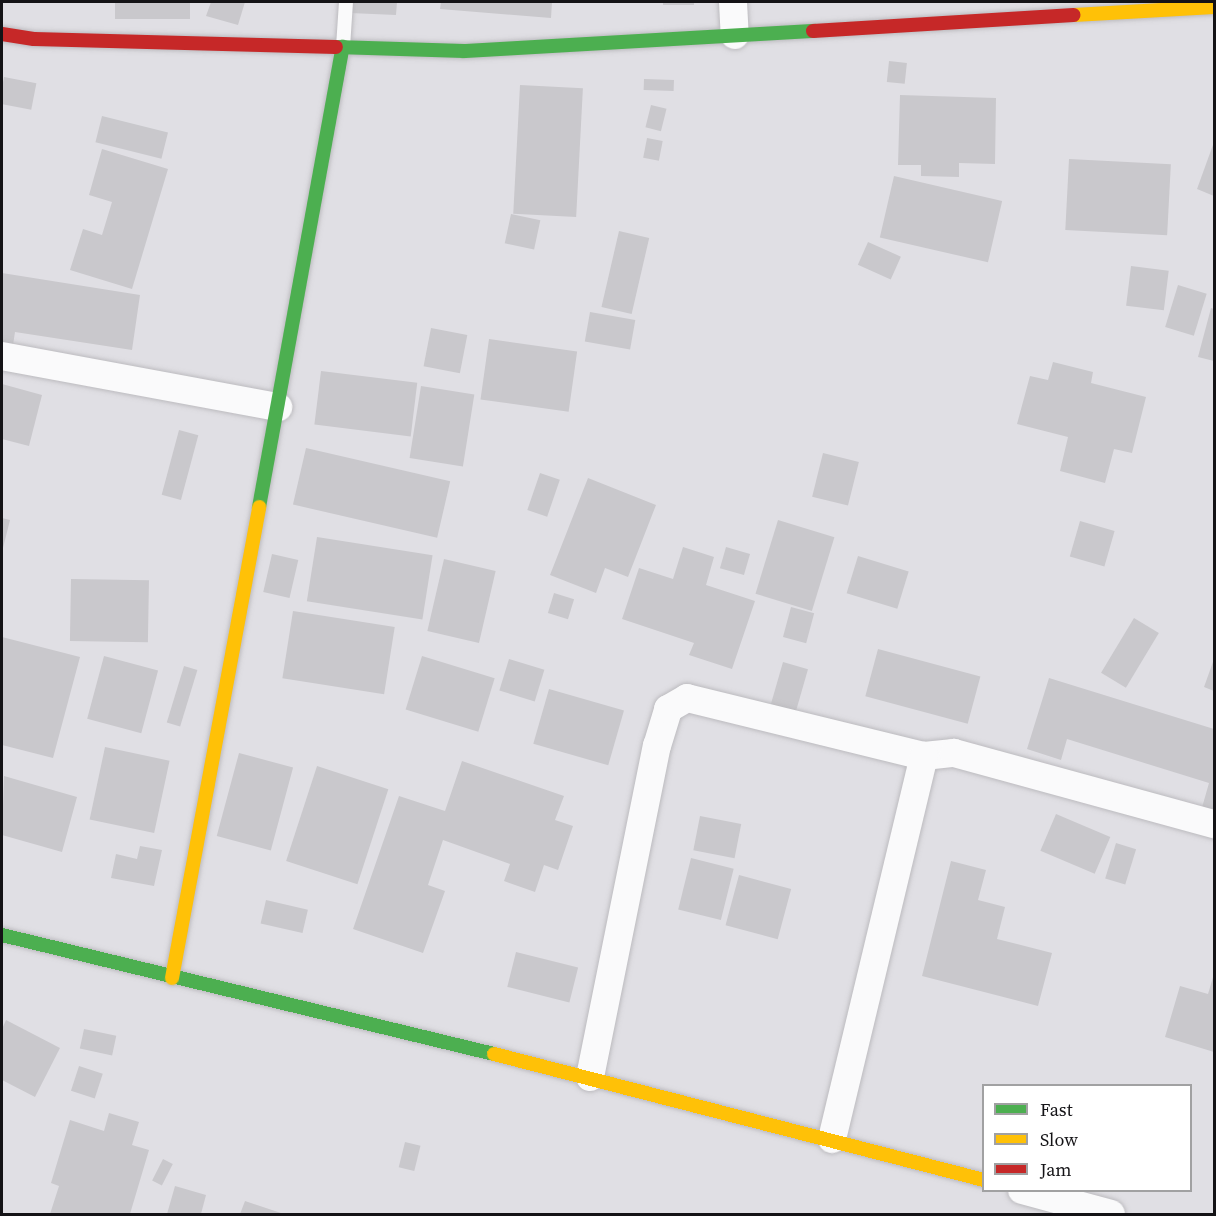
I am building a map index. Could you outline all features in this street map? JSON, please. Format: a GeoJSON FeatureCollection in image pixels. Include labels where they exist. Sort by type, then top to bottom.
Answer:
{"type":"FeatureCollection","features":[{"type":"Feature","properties":{"kind":"street"},"geometry":{"type":"LineString","coordinates":[[733,2],[735,35]]}},
{"type":"Feature","properties":{"kind":"street"},"geometry":{"type":"LineString","coordinates":[[3,39],[464,51],[1199,6]]}},
{"type":"Feature","properties":{"kind":"street"},"geometry":{"type":"LineString","coordinates":[[172,978],[343,47]]}},
{"type":"Feature","properties":{"kind":"street"},"geometry":{"type":"LineString","coordinates":[[2,356],[278,407]]}},
{"type":"Feature","properties":{"kind":"street"},"geometry":{"type":"LineString","coordinates":[[590,1077],[668,709],[687,698],[924,756],[954,753],[1215,824]]}},
{"type":"Feature","properties":{"kind":"street"},"geometry":{"type":"LineString","coordinates":[[832,1139],[924,756]]}},
{"type":"Feature","properties":{"kind":"street"},"geometry":{"type":"LineString","coordinates":[[2,935],[172,978],[590,1077],[982,1179]]}},
{"type":"Feature","properties":{"kind":"street"},"geometry":{"type":"LineString","coordinates":[[1026,1192],[1111,1215]]}},
{"type":"Feature","properties":{"kind":"lane"},"geometry":{"type":"LineString","coordinates":[[343,47],[346,2]]}},
{"type":"Feature","properties":{"kind":"building"},"geometry":{"type":"Polygon","coordinates":[[[115,2],[190,2],[190,19],[115,19],[115,2]]]}},
{"type":"Feature","properties":{"kind":"building"},"geometry":{"type":"Polygon","coordinates":[[[211,2],[245,2],[238,25],[206,16],[211,2]]]}},
{"type":"Feature","properties":{"kind":"building"},"geometry":{"type":"Polygon","coordinates":[[[350,2],[397,2],[396,15],[350,13],[350,2]]]}},
{"type":"Feature","properties":{"kind":"building"},"geometry":{"type":"Polygon","coordinates":[[[441,2],[552,2],[551,18],[440,9],[441,2]]]}},
{"type":"Feature","properties":{"kind":"building"},"geometry":{"type":"Polygon","coordinates":[[[663,2],[694,2],[694,5],[663,5],[663,2]]]}},
{"type":"Feature","properties":{"kind":"building"},"geometry":{"type":"Polygon","coordinates":[[[889,61],[907,63],[905,84],[887,82],[889,61]]]}},
{"type":"Feature","properties":{"kind":"building"},"geometry":{"type":"Polygon","coordinates":[[[4,77],[36,83],[31,110],[2,104],[4,77]]]}},
{"type":"Feature","properties":{"kind":"building"},"geometry":{"type":"Polygon","coordinates":[[[644,79],[674,80],[674,91],[644,90],[644,79]]]}},
{"type":"Feature","properties":{"kind":"building"},"geometry":{"type":"Polygon","coordinates":[[[520,85],[583,88],[576,217],[513,214],[520,85]]]}},
{"type":"Feature","properties":{"kind":"building"},"geometry":{"type":"Polygon","coordinates":[[[900,95],[996,98],[995,164],[959,163],[959,177],[921,176],[921,165],[898,165],[900,95]]]}},
{"type":"Feature","properties":{"kind":"building"},"geometry":{"type":"Polygon","coordinates":[[[651,105],[667,109],[661,131],[645,127],[651,105]]]}},
{"type":"Feature","properties":{"kind":"building"},"geometry":{"type":"Polygon","coordinates":[[[102,116],[168,132],[161,159],[95,142],[102,116]]]}},
{"type":"Feature","properties":{"kind":"building"},"geometry":{"type":"Polygon","coordinates":[[[647,138],[663,141],[659,161],[643,158],[647,138]]]}},
{"type":"Feature","properties":{"kind":"building"},"geometry":{"type":"Polygon","coordinates":[[[1214,142],[1214,196],[1197,189],[1214,142]]]}},
{"type":"Feature","properties":{"kind":"building"},"geometry":{"type":"Polygon","coordinates":[[[102,149],[168,169],[132,289],[70,270],[83,229],[102,235],[112,202],[89,195],[102,149]]]}},
{"type":"Feature","properties":{"kind":"building"},"geometry":{"type":"Polygon","coordinates":[[[1069,159],[1171,164],[1167,235],[1065,230],[1069,159]]]}},
{"type":"Feature","properties":{"kind":"building"},"geometry":{"type":"Polygon","coordinates":[[[894,176],[1002,201],[988,262],[880,237],[894,176]]]}},
{"type":"Feature","properties":{"kind":"building"},"geometry":{"type":"Polygon","coordinates":[[[511,214],[540,220],[534,250],[505,243],[511,214]]]}},
{"type":"Feature","properties":{"kind":"building"},"geometry":{"type":"Polygon","coordinates":[[[619,231],[649,238],[632,314],[601,307],[619,231]]]}},
{"type":"Feature","properties":{"kind":"building"},"geometry":{"type":"Polygon","coordinates":[[[868,242],[901,257],[891,279],[858,265],[868,242]]]}},
{"type":"Feature","properties":{"kind":"building"},"geometry":{"type":"Polygon","coordinates":[[[1131,266],[1169,271],[1164,310],[1126,306],[1131,266]]]}},
{"type":"Feature","properties":{"kind":"building"},"geometry":{"type":"Polygon","coordinates":[[[2,273],[140,295],[132,350],[15,332],[12,352],[2,350],[2,273]]]}},
{"type":"Feature","properties":{"kind":"building"},"geometry":{"type":"Polygon","coordinates":[[[1178,285],[1207,294],[1194,336],[1165,327],[1178,285]]]}},
{"type":"Feature","properties":{"kind":"building"},"geometry":{"type":"Polygon","coordinates":[[[1211,308],[1214,309],[1214,361],[1198,357],[1211,308]]]}},
{"type":"Feature","properties":{"kind":"building"},"geometry":{"type":"Polygon","coordinates":[[[590,312],[635,320],[630,350],[585,342],[590,312]]]}},
{"type":"Feature","properties":{"kind":"building"},"geometry":{"type":"Polygon","coordinates":[[[431,328],[467,335],[460,373],[424,366],[431,328]]]}},
{"type":"Feature","properties":{"kind":"building"},"geometry":{"type":"Polygon","coordinates":[[[489,339],[577,351],[569,412],[481,399],[489,339]]]}},
{"type":"Feature","properties":{"kind":"building"},"geometry":{"type":"Polygon","coordinates":[[[1053,362],[1093,372],[1091,383],[1146,397],[1132,453],[1114,449],[1105,483],[1060,471],[1068,437],[1017,424],[1030,376],[1048,380],[1053,362]]]}},
{"type":"Feature","properties":{"kind":"building"},"geometry":{"type":"Polygon","coordinates":[[[321,371],[417,383],[411,436],[314,425],[321,371]]]}},
{"type":"Feature","properties":{"kind":"building"},"geometry":{"type":"Polygon","coordinates":[[[2,384],[42,395],[29,446],[2,439],[2,384]]]}},
{"type":"Feature","properties":{"kind":"building"},"geometry":{"type":"Polygon","coordinates":[[[421,386],[474,394],[463,467],[410,458],[421,386]]]}},
{"type":"Feature","properties":{"kind":"building"},"geometry":{"type":"Polygon","coordinates":[[[179,430],[198,435],[181,500],[162,495],[179,430]]]}},
{"type":"Feature","properties":{"kind":"building"},"geometry":{"type":"Polygon","coordinates":[[[306,448],[450,481],[437,538],[293,505],[306,448]]]}},
{"type":"Feature","properties":{"kind":"building"},"geometry":{"type":"Polygon","coordinates":[[[823,453],[859,462],[848,506],[812,497],[823,453]]]}},
{"type":"Feature","properties":{"kind":"building"},"geometry":{"type":"Polygon","coordinates":[[[540,473],[560,480],[547,517],[527,510],[540,473]]]}},
{"type":"Feature","properties":{"kind":"building"},"geometry":{"type":"Polygon","coordinates":[[[588,478],[656,505],[628,577],[605,568],[596,593],[550,575],[588,478]]]}},
{"type":"Feature","properties":{"kind":"building"},"geometry":{"type":"Polygon","coordinates":[[[2,518],[10,520],[2,552],[2,518]]]}},
{"type":"Feature","properties":{"kind":"building"},"geometry":{"type":"Polygon","coordinates":[[[778,520],[834,537],[812,611],[755,594],[778,520]]]}},
{"type":"Feature","properties":{"kind":"building"},"geometry":{"type":"Polygon","coordinates":[[[1080,521],[1115,531],[1104,566],[1070,557],[1080,521]]]}},
{"type":"Feature","properties":{"kind":"building"},"geometry":{"type":"Polygon","coordinates":[[[317,537],[433,555],[422,620],[307,601],[317,537]]]}},
{"type":"Feature","properties":{"kind":"building"},"geometry":{"type":"Polygon","coordinates":[[[683,547],[714,557],[706,585],[755,601],[732,669],[689,655],[694,643],[622,619],[639,568],[673,579],[683,547]]]}},
{"type":"Feature","properties":{"kind":"building"},"geometry":{"type":"Polygon","coordinates":[[[726,547],[750,554],[744,575],[720,568],[726,547]]]}},
{"type":"Feature","properties":{"kind":"building"},"geometry":{"type":"Polygon","coordinates":[[[272,554],[298,560],[290,598],[263,592],[272,554]]]}},
{"type":"Feature","properties":{"kind":"building"},"geometry":{"type":"Polygon","coordinates":[[[858,556],[909,571],[897,609],[847,593],[858,556]]]}},
{"type":"Feature","properties":{"kind":"building"},"geometry":{"type":"Polygon","coordinates":[[[444,559],[496,571],[479,643],[427,631],[444,559]]]}},
{"type":"Feature","properties":{"kind":"building"},"geometry":{"type":"Polygon","coordinates":[[[71,579],[149,580],[148,642],[70,641],[71,579]]]}},
{"type":"Feature","properties":{"kind":"building"},"geometry":{"type":"Polygon","coordinates":[[[554,593],[574,599],[568,619],[548,613],[554,593]]]}},
{"type":"Feature","properties":{"kind":"building"},"geometry":{"type":"Polygon","coordinates":[[[791,607],[814,613],[806,643],[783,637],[791,607]]]}},
{"type":"Feature","properties":{"kind":"building"},"geometry":{"type":"Polygon","coordinates":[[[293,611],[395,627],[384,694],[282,678],[293,611]]]}},
{"type":"Feature","properties":{"kind":"building"},"geometry":{"type":"Polygon","coordinates":[[[1134,618],[1159,633],[1126,688],[1101,673],[1134,618]]]}},
{"type":"Feature","properties":{"kind":"building"},"geometry":{"type":"Polygon","coordinates":[[[2,637],[80,657],[53,758],[2,745],[2,637]]]}},
{"type":"Feature","properties":{"kind":"building"},"geometry":{"type":"Polygon","coordinates":[[[878,649],[980,676],[968,724],[865,696],[878,649]]]}},
{"type":"Feature","properties":{"kind":"building"},"geometry":{"type":"Polygon","coordinates":[[[104,656],[158,670],[141,733],[87,719],[104,656]]]}},
{"type":"Feature","properties":{"kind":"building"},"geometry":{"type":"Polygon","coordinates":[[[422,656],[495,678],[478,732],[406,710],[422,656]]]}},
{"type":"Feature","properties":{"kind":"building"},"geometry":{"type":"Polygon","coordinates":[[[509,659],[544,670],[535,701],[499,691],[509,659]]]}},
{"type":"Feature","properties":{"kind":"building"},"geometry":{"type":"Polygon","coordinates":[[[1214,659],[1214,691],[1204,687],[1214,659]]]}},
{"type":"Feature","properties":{"kind":"building"},"geometry":{"type":"Polygon","coordinates":[[[783,662],[808,669],[796,711],[771,704],[783,662]]]}},
{"type":"Feature","properties":{"kind":"building"},"geometry":{"type":"Polygon","coordinates":[[[184,666],[197,670],[180,727],[167,722],[184,666]]]}},
{"type":"Feature","properties":{"kind":"building"},"geometry":{"type":"Polygon","coordinates":[[[1049,678],[1214,729],[1214,815],[1201,811],[1209,783],[1067,739],[1061,760],[1027,749],[1049,678]]]}},
{"type":"Feature","properties":{"kind":"building"},"geometry":{"type":"Polygon","coordinates":[[[549,689],[624,710],[608,765],[533,744],[549,689]]]}},
{"type":"Feature","properties":{"kind":"building"},"geometry":{"type":"Polygon","coordinates":[[[105,747],[170,761],[154,833],[90,819],[105,747]]]}},
{"type":"Feature","properties":{"kind":"building"},"geometry":{"type":"Polygon","coordinates":[[[239,753],[293,767],[271,851],[217,836],[239,753]]]}},
{"type":"Feature","properties":{"kind":"building"},"geometry":{"type":"Polygon","coordinates":[[[462,761],[564,796],[555,820],[573,826],[558,870],[544,865],[535,892],[504,881],[510,864],[443,840],[428,885],[445,891],[423,953],[353,929],[399,796],[445,811],[462,761]]]}},
{"type":"Feature","properties":{"kind":"building"},"geometry":{"type":"Polygon","coordinates":[[[317,766],[388,789],[357,884],[286,861],[317,766]]]}},
{"type":"Feature","properties":{"kind":"building"},"geometry":{"type":"Polygon","coordinates":[[[4,776],[77,797],[62,852],[2,835],[4,776]]]}},
{"type":"Feature","properties":{"kind":"building"},"geometry":{"type":"Polygon","coordinates":[[[1056,814],[1110,837],[1095,874],[1040,851],[1056,814]]]}},
{"type":"Feature","properties":{"kind":"building"},"geometry":{"type":"Polygon","coordinates":[[[700,816],[741,824],[735,858],[693,850],[700,816]]]}},
{"type":"Feature","properties":{"kind":"building"},"geometry":{"type":"Polygon","coordinates":[[[1116,843],[1136,849],[1125,885],[1105,878],[1116,843]]]}},
{"type":"Feature","properties":{"kind":"building"},"geometry":{"type":"Polygon","coordinates":[[[140,846],[162,850],[154,886],[111,878],[116,854],[137,859],[140,846]]]}},
{"type":"Feature","properties":{"kind":"building"},"geometry":{"type":"Polygon","coordinates":[[[691,858],[734,869],[721,920],[678,909],[691,858]]]}},
{"type":"Feature","properties":{"kind":"building"},"geometry":{"type":"Polygon","coordinates":[[[951,861],[986,870],[978,900],[1005,907],[997,939],[1052,953],[1038,1006],[922,976],[951,861]]]}},
{"type":"Feature","properties":{"kind":"building"},"geometry":{"type":"Polygon","coordinates":[[[739,875],[791,889],[778,939],[726,925],[739,875]]]}},
{"type":"Feature","properties":{"kind":"building"},"geometry":{"type":"Polygon","coordinates":[[[266,900],[308,910],[302,933],[261,923],[266,900]]]}},
{"type":"Feature","properties":{"kind":"building"},"geometry":{"type":"Polygon","coordinates":[[[516,952],[578,967],[569,1002],[507,987],[516,952]]]}},
{"type":"Feature","properties":{"kind":"building"},"geometry":{"type":"Polygon","coordinates":[[[1214,974],[1214,1052],[1165,1037],[1180,986],[1208,994],[1214,974]]]}},
{"type":"Feature","properties":{"kind":"building"},"geometry":{"type":"Polygon","coordinates":[[[6,1020],[60,1048],[35,1097],[2,1080],[2,1029],[6,1020]]]}},
{"type":"Feature","properties":{"kind":"building"},"geometry":{"type":"Polygon","coordinates":[[[84,1029],[116,1036],[112,1055],[80,1049],[84,1029]]]}},
{"type":"Feature","properties":{"kind":"building"},"geometry":{"type":"Polygon","coordinates":[[[79,1066],[103,1074],[95,1098],[71,1091],[79,1066]]]}},
{"type":"Feature","properties":{"kind":"building"},"geometry":{"type":"Polygon","coordinates":[[[109,1113],[139,1122],[132,1145],[149,1150],[130,1214],[50,1214],[59,1186],[51,1183],[70,1120],[104,1131],[109,1113]]]}},
{"type":"Feature","properties":{"kind":"building"},"geometry":{"type":"Polygon","coordinates":[[[405,1142],[421,1146],[414,1171],[399,1167],[405,1142]]]}},
{"type":"Feature","properties":{"kind":"building"},"geometry":{"type":"Polygon","coordinates":[[[163,1159],[173,1164],[162,1185],[152,1180],[163,1159]]]}},
{"type":"Feature","properties":{"kind":"building"},"geometry":{"type":"Polygon","coordinates":[[[175,1186],[206,1195],[201,1214],[167,1214],[175,1186]]]}},
{"type":"Feature","properties":{"kind":"building"},"geometry":{"type":"Polygon","coordinates":[[[245,1201],[284,1214],[240,1214],[245,1201]]]}},
{"type":"Feature","properties":{"kind":"traffic: fast"},"geometry":{"type":"LineString","coordinates":[[336,47],[464,51],[813,31]]}},
{"type":"Feature","properties":{"kind":"traffic: fast"},"geometry":{"type":"LineString","coordinates":[[259,507],[343,47]]}},
{"type":"Feature","properties":{"kind":"traffic: fast"},"geometry":{"type":"LineString","coordinates":[[2,935],[494,1054]]}},
{"type":"Feature","properties":{"kind":"traffic: slow"},"geometry":{"type":"LineString","coordinates":[[1074,15],[1214,7]]}},
{"type":"Feature","properties":{"kind":"traffic: slow"},"geometry":{"type":"LineString","coordinates":[[172,978],[259,507]]}},
{"type":"Feature","properties":{"kind":"traffic: slow"},"geometry":{"type":"LineString","coordinates":[[494,1054],[982,1179]]}},
{"type":"Feature","properties":{"kind":"traffic: jam"},"geometry":{"type":"LineString","coordinates":[[813,31],[1074,15]]}},
{"type":"Feature","properties":{"kind":"traffic: jam"},"geometry":{"type":"LineString","coordinates":[[2,34],[34,39],[336,47]]}}]}
